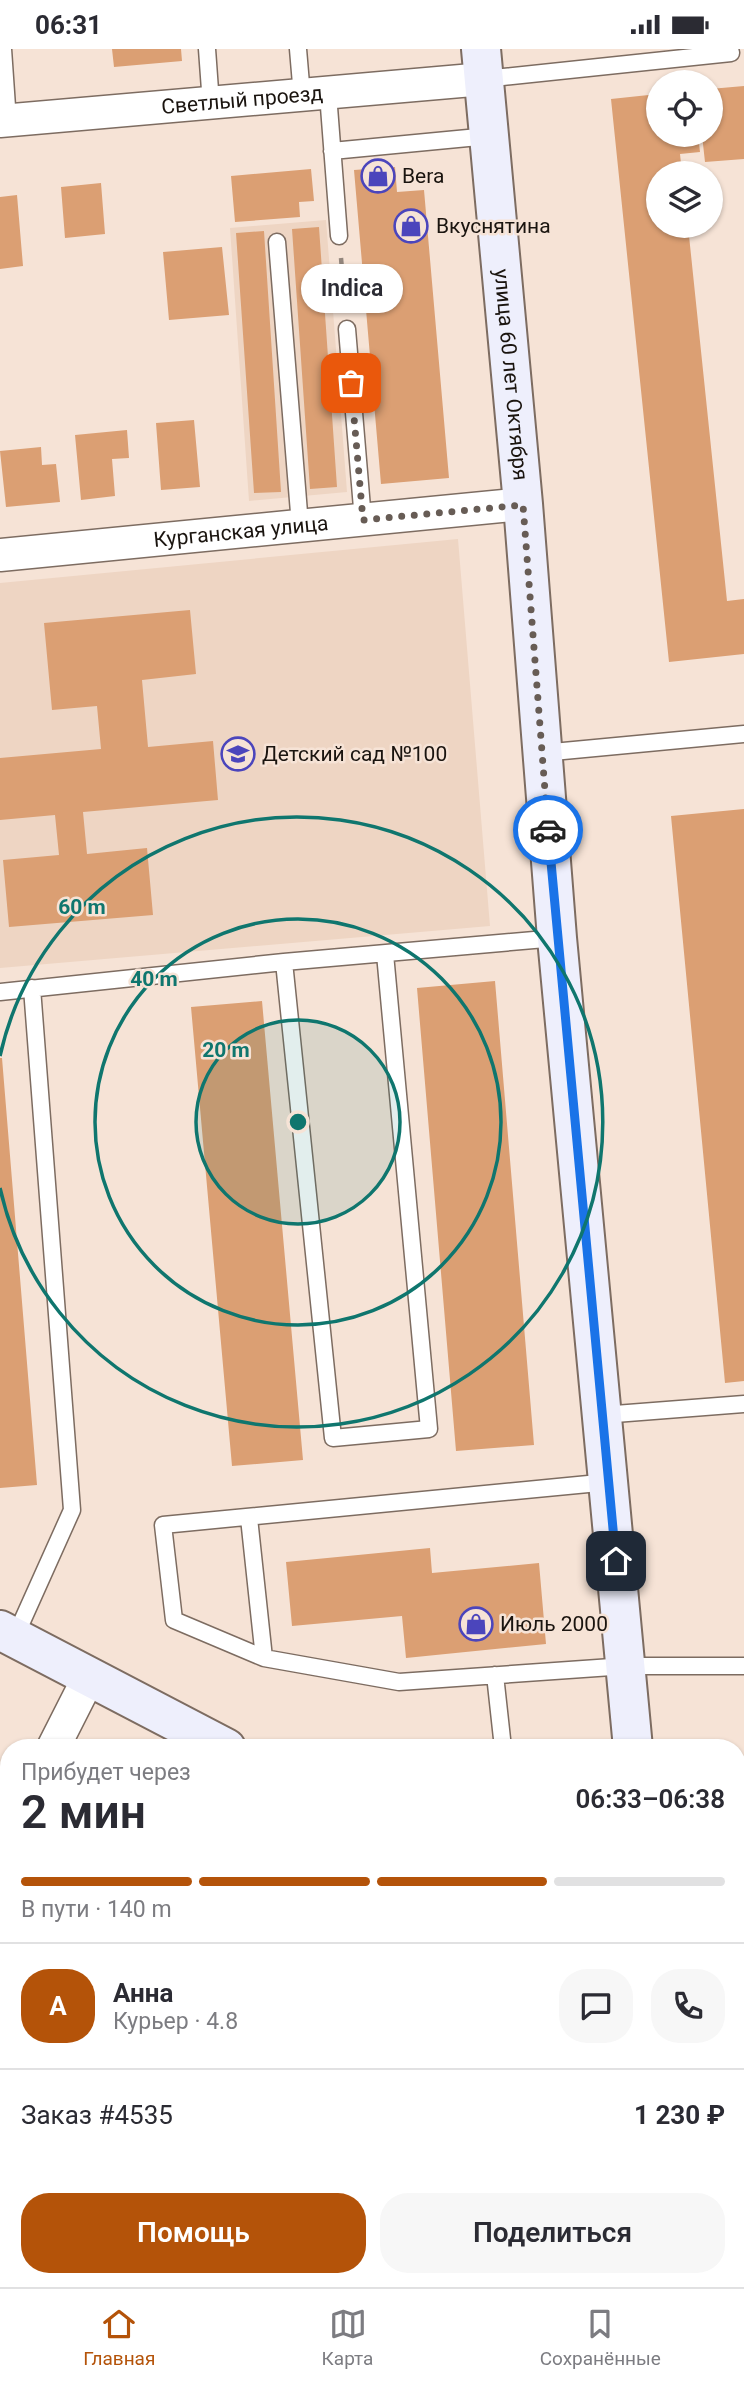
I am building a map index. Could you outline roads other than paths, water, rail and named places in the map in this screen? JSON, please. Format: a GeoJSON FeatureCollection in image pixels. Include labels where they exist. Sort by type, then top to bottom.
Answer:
{"type":"FeatureCollection","features":[{"type":"Feature","properties":{"kind":"main road","name":"улица 60 лет Октября"},"geometry":{"type":"LineString","coordinates":[[483,64],[523,505],[557,938],[632,1739]]}},
{"type":"Feature","properties":{"kind":"main road"},"geometry":{"type":"LineString","coordinates":[[7,1633],[209,1739]]}},
{"type":"Feature","properties":{"kind":"street","name":"Светлый проезд"},"geometry":{"type":"LineString","coordinates":[[4,121],[315,95],[483,64]]}},
{"type":"Feature","properties":{"kind":"street","name":"Курганская улица"},"geometry":{"type":"LineString","coordinates":[[0,555],[300,524],[523,505]]}},
{"type":"Feature","properties":{"kind":"street"},"geometry":{"type":"LineString","coordinates":[[58,1739],[89,1677]]}},
{"type":"Feature","properties":{"kind":"lane"},"geometry":{"type":"LineString","coordinates":[[3,49],[4,121]]}},
{"type":"Feature","properties":{"kind":"lane"},"geometry":{"type":"LineString","coordinates":[[207,49],[211,104]]}},
{"type":"Feature","properties":{"kind":"lane"},"geometry":{"type":"LineString","coordinates":[[298,49],[332,151],[340,236]]}},
{"type":"Feature","properties":{"kind":"lane"},"geometry":{"type":"LineString","coordinates":[[483,64],[731,53],[730,49]]}},
{"type":"Feature","properties":{"kind":"lane"},"geometry":{"type":"LineString","coordinates":[[332,151],[489,137]]}},
{"type":"Feature","properties":{"kind":"lane"},"geometry":{"type":"LineString","coordinates":[[277,242],[300,524]]}},
{"type":"Feature","properties":{"kind":"lane"},"geometry":{"type":"LineString","coordinates":[[347,329],[363,520]]}},
{"type":"Feature","properties":{"kind":"lane"},"geometry":{"type":"LineString","coordinates":[[542,753],[744,734]]}},
{"type":"Feature","properties":{"kind":"lane"},"geometry":{"type":"LineString","coordinates":[[0,992],[284,962],[557,938]]}},
{"type":"Feature","properties":{"kind":"lane"},"geometry":{"type":"LineString","coordinates":[[284,962],[333,1439],[429,1429],[385,954]]}},
{"type":"Feature","properties":{"kind":"lane"},"geometry":{"type":"LineString","coordinates":[[7,1633],[72,1510],[32,988]]}},
{"type":"Feature","properties":{"kind":"lane"},"geometry":{"type":"LineString","coordinates":[[602,1415],[744,1404]]}},
{"type":"Feature","properties":{"kind":"lane"},"geometry":{"type":"LineString","coordinates":[[608,1482],[163,1525],[174,1620],[264,1658],[399,1682],[626,1666],[744,1666]]}},
{"type":"Feature","properties":{"kind":"lane"},"geometry":{"type":"LineString","coordinates":[[248,1518],[264,1658]]}},
{"type":"Feature","properties":{"kind":"lane"},"geometry":{"type":"LineString","coordinates":[[495,1675],[502,1739]]}},
{"type":"Feature","properties":{"kind":"place","name":"Bera"},"geometry":{"type":"Point","coordinates":[378,176]}},
{"type":"Feature","properties":{"kind":"place","name":"Вкуснятина"},"geometry":{"type":"Point","coordinates":[411,226]}},
{"type":"Feature","properties":{"kind":"place","name":"Indica"},"geometry":{"type":"Point","coordinates":[351,383]}},
{"type":"Feature","properties":{"kind":"place","name":"Детский сад №100"},"geometry":{"type":"Point","coordinates":[238,754]}},
{"type":"Feature","properties":{"kind":"place","name":"Июль 2000"},"geometry":{"type":"Point","coordinates":[476,1624]}}]}
